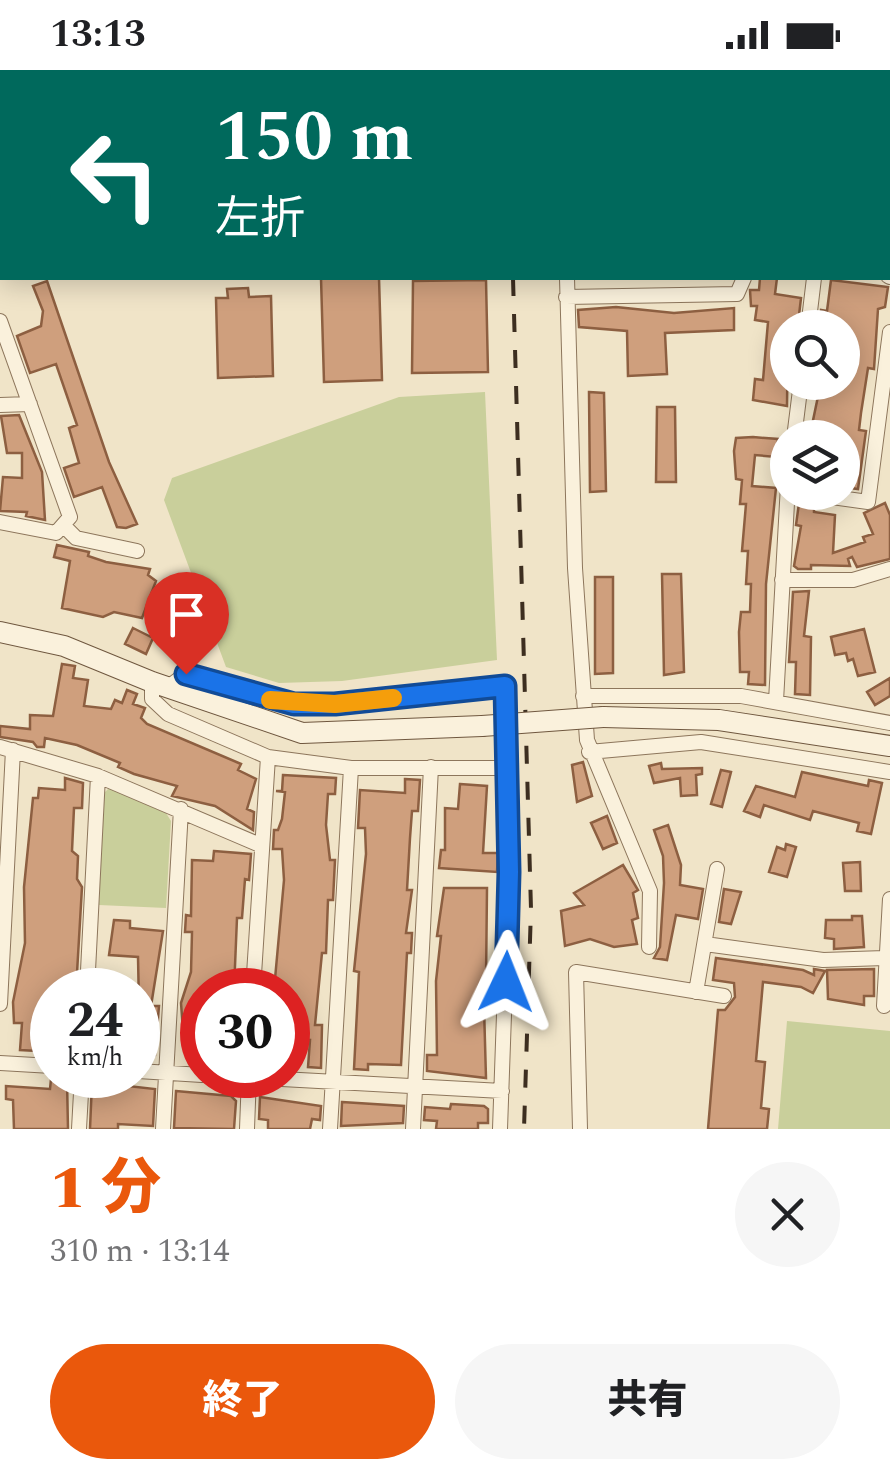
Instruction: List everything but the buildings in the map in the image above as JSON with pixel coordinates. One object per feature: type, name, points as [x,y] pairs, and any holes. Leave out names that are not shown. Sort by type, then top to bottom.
[{"type":"street","points":[[566,280],[583,696],[589,752],[650,890],[649,947]]},
{"type":"street","points":[[566,297],[737,294],[743,280]]},
{"type":"street","points":[[810,310],[814,280]]},
{"type":"street","points":[[0,321],[70,518],[56,533],[0,522]]},
{"type":"street","points":[[860,501],[868,502],[890,332]]},
{"type":"street","points":[[0,405],[30,404]]},
{"type":"street","points":[[776,701],[786,510]]},
{"type":"street","points":[[63,524],[76,538],[136,551]]},
{"type":"street","points":[[782,580],[853,580],[890,570]]},
{"type":"street","points":[[0,632],[64,646],[160,685],[302,732],[603,717],[719,720],[890,746]]},
{"type":"street","points":[[500,1129],[509,872],[505,686],[335,704],[260,698],[186,674],[160,685],[152,699],[168,714],[268,757],[351,768],[506,768]]},
{"type":"street","points":[[583,696],[741,696],[890,723]]},
{"type":"street","points":[[589,752],[701,742],[837,767],[890,772]]},
{"type":"street","points":[[0,1004],[6,749],[98,776],[260,845]]},
{"type":"street","points":[[255,968],[268,757]]},
{"type":"street","points":[[330,1129],[351,768]]},
{"type":"street","points":[[413,1129],[431,768]]},
{"type":"street","points":[[87,968],[98,776]]},
{"type":"street","points":[[163,1129],[181,809]]},
{"type":"street","points":[[696,992],[717,868]]},
{"type":"street","points":[[884,1006],[888,897]]},
{"type":"street","points":[[704,944],[823,960],[885,958]]},
{"type":"street","points":[[580,1129],[576,972],[724,996]]},
{"type":"street","points":[[0,1064],[30,1065]]},
{"type":"street","points":[[160,1072],[180,1073]]},
{"type":"street","points":[[310,1080],[502,1092]]},
{"type":"street","points":[[79,1129],[81,1098]]},
{"type":"street","points":[[247,1129],[248,1098]]},
{"type":"green space","points":[[485,392],[497,660],[342,681],[279,683],[226,667],[164,500],[172,478],[399,397]]},
{"type":"green space","points":[[109,788],[166,813],[171,821],[166,908],[99,905],[104,793]]},
{"type":"green space","points":[[787,1021],[890,1031],[890,1129],[778,1129]]},
{"type":"railway","points":[[513,280],[531,909],[524,1129]]},
{"type":"slow traffic","points":[[270,700],[335,704],[393,698]]},
{"type":"route","points":[[186,674],[260,698],[294,704],[335,704],[505,686],[509,872],[506,982]]}]
